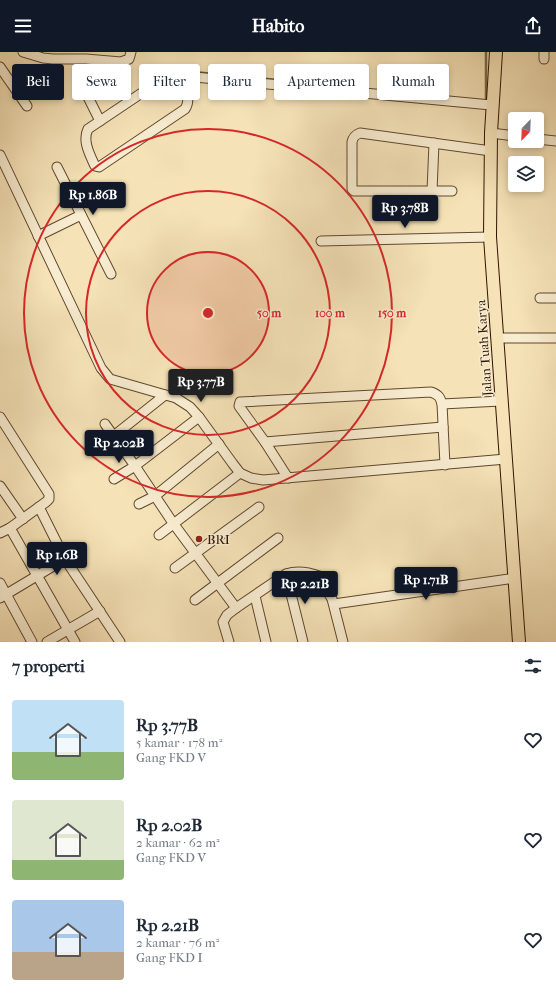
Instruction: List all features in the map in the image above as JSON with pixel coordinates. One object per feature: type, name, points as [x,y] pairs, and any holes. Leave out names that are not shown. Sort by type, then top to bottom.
[{"type":"main road","name":"Jalan Tuah Karya","points":[[496,52],[491,133],[490,237],[519,642]]},
{"type":"street","points":[[23,52],[44,55],[87,55],[121,62],[129,59],[131,52]]},
{"type":"street","points":[[0,67],[27,106]]},
{"type":"street","points":[[200,77],[492,105]]},
{"type":"street","points":[[139,95],[88,129],[86,134],[86,142],[95,166],[99,167],[185,109],[188,104],[188,100]]},
{"type":"street","points":[[90,100],[100,121]]},
{"type":"street","points":[[452,191],[354,191],[352,189],[352,142],[356,134],[360,133],[491,151]]},
{"type":"street","points":[[491,133],[508,135]]},
{"type":"street","points":[[544,140],[556,141]]},
{"type":"street","points":[[432,191],[434,143]]},
{"type":"street","points":[[0,155],[101,368],[110,379],[166,394],[185,404],[199,417],[240,473],[251,478],[264,480],[506,460]]},
{"type":"street","points":[[56,167],[111,274]]},
{"type":"street","points":[[38,236],[81,215]]},
{"type":"street","points":[[321,241],[490,237]]},
{"type":"street","points":[[540,298],[556,298]]},
{"type":"street","points":[[497,338],[556,338]]},
{"type":"street","points":[[288,478],[265,442],[239,406],[240,402],[431,392],[441,397],[445,465]]},
{"type":"street","points":[[96,450],[166,394]]},
{"type":"street","points":[[442,404],[501,401]]},
{"type":"street","points":[[0,417],[3,426],[49,494],[49,499],[39,508],[0,533]]},
{"type":"street","points":[[114,479],[135,466],[199,417]]},
{"type":"street","points":[[105,424],[156,496],[173,523],[236,608]]},
{"type":"street","points":[[265,442],[443,427]]},
{"type":"street","points":[[139,504],[156,496],[219,444]]},
{"type":"street","points":[[159,535],[240,473]]},
{"type":"street","points":[[0,486],[23,519]]},
{"type":"street","points":[[175,568],[259,507]]},
{"type":"street","points":[[39,508],[65,559],[120,642]]},
{"type":"street","points":[[10,528],[75,642]]},
{"type":"street","points":[[195,600],[278,538]]},
{"type":"street","points":[[3,596],[65,559]]},
{"type":"street","points":[[229,642],[223,622],[227,615],[286,574],[293,572],[305,572],[319,576],[334,604],[343,642]]},
{"type":"street","points":[[286,574],[303,642]]},
{"type":"street","points":[[334,604],[515,578]]},
{"type":"street","points":[[0,583],[3,596],[32,642]]},
{"type":"street","points":[[255,596],[266,642]]},
{"type":"street","points":[[47,642],[100,611]]},
{"type":"waterway","points":[[484,101],[486,101],[486,52]]},
{"type":"waterway","points":[[200,73],[274,80]]},
{"type":"place","name":"BRI","points":[[199,539]]}]
